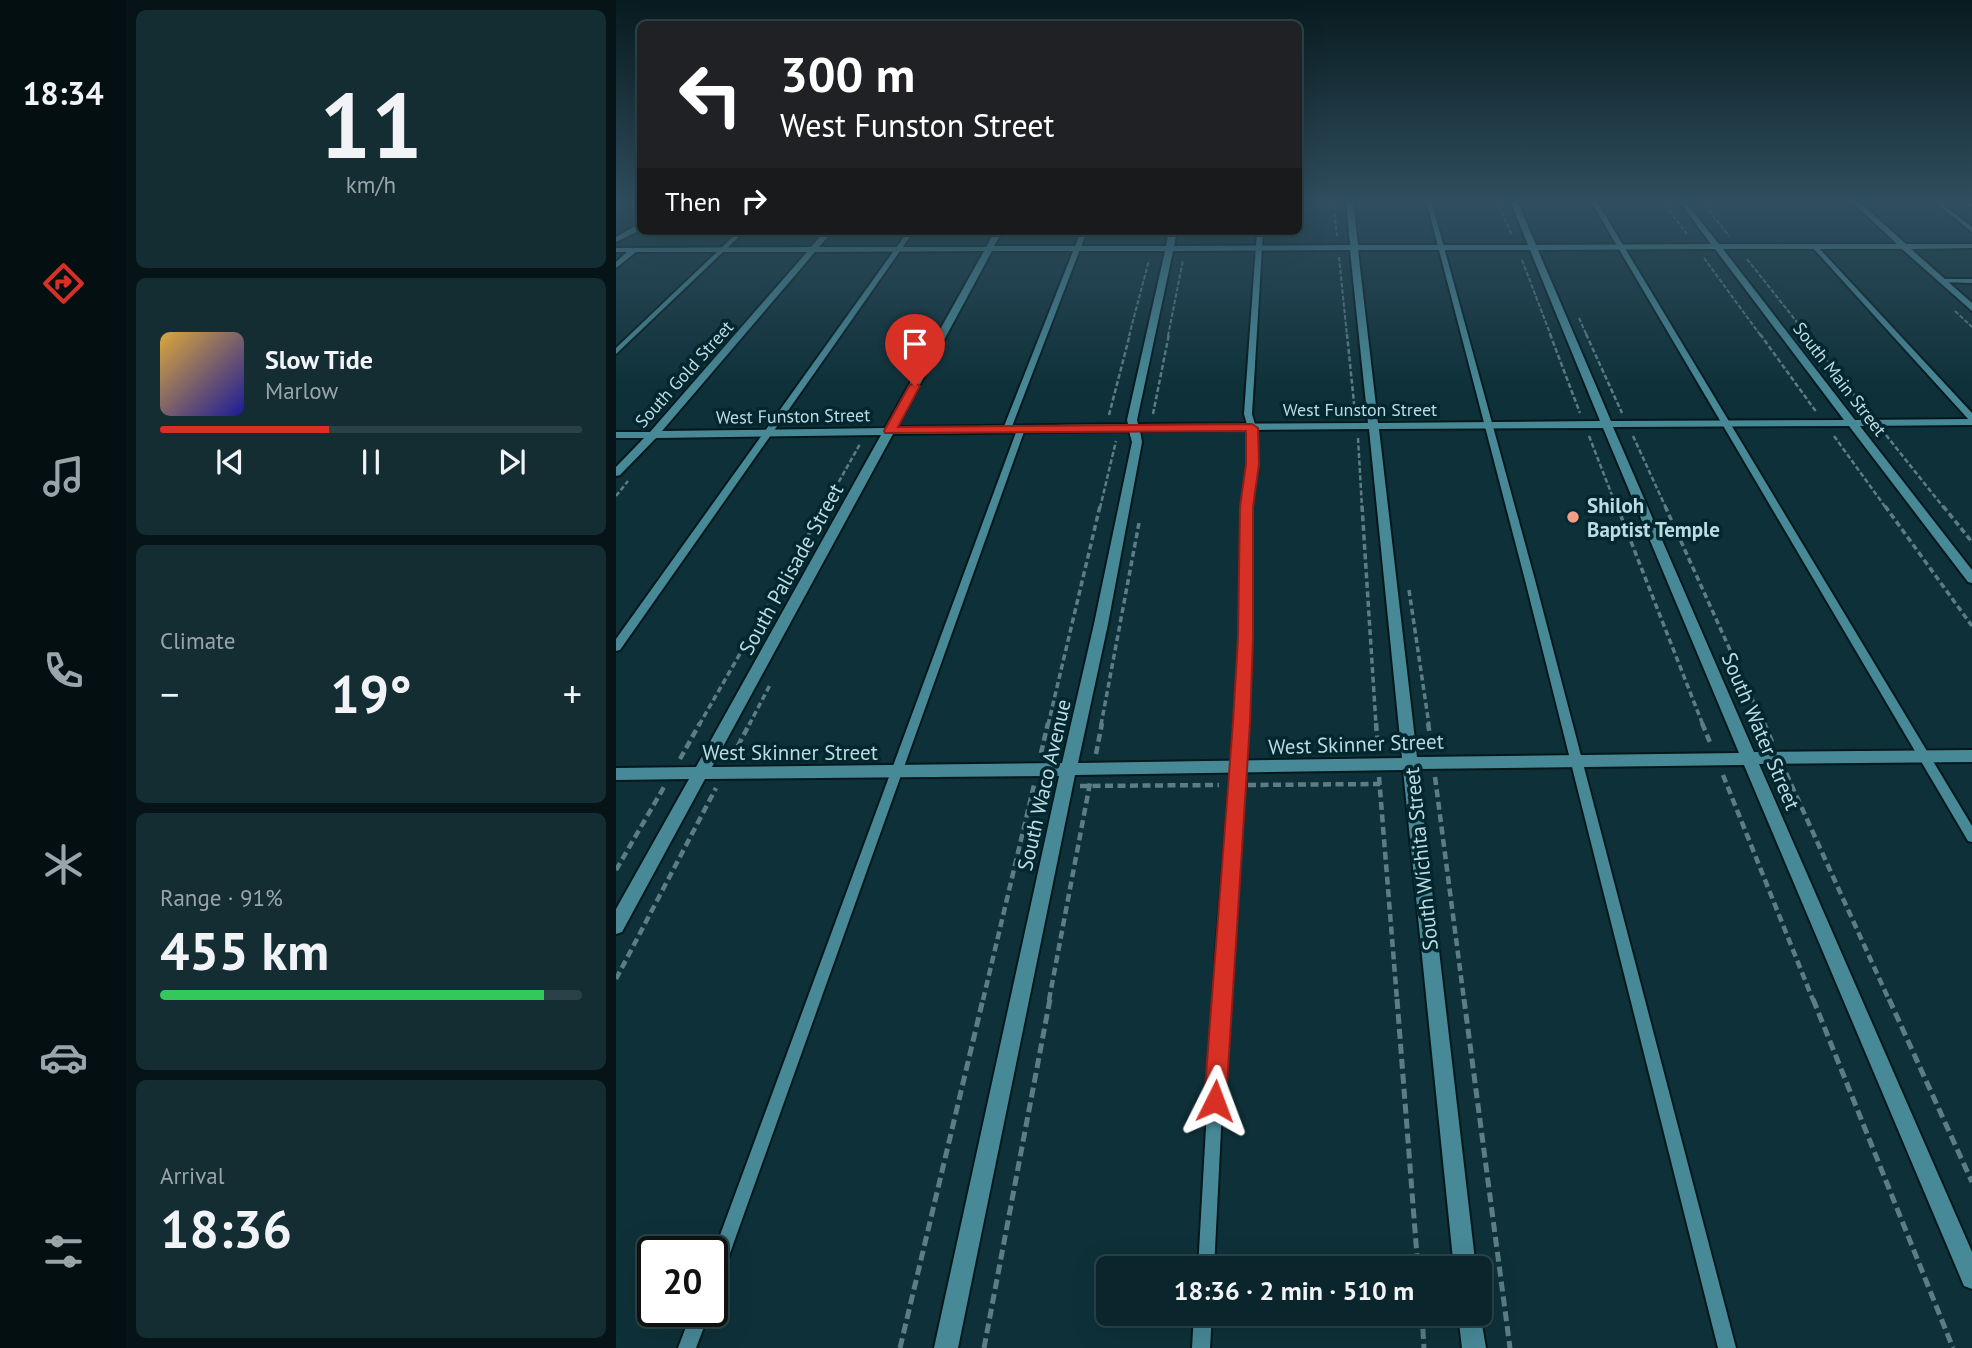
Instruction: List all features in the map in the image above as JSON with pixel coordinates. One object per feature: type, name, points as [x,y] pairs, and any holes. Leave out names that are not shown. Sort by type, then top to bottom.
[{"type":"street","name":"South Gold Street","points":[[616,473],[801,263]]},
{"type":"street","name":"South Palisade Street","points":[[616,926],[982,263]]},
{"type":"street","name":"South Waco Avenue","points":[[946,1348],[1101,624],[1137,442],[1132,420],[1174,263]]},
{"type":"street","name":"South Wichita Street","points":[[1348,263],[1373,427],[1464,1256]]},
{"type":"street","name":"South Water Street","points":[[1540,263],[1972,1278]]},
{"type":"street","name":"South Main Street","points":[[1729,263],[1972,579]]},
{"type":"street","points":[[1922,263],[1972,308]]},
{"type":"street","name":"West Funston Street","points":[[616,435],[1007,429],[1853,424],[1972,420]]},
{"type":"street","name":"West Skinner Street","points":[[616,774],[1037,771],[1576,760],[1972,756]]},
{"type":"street","points":[[1471,1326],[1474,1348]]},
{"type":"lane","points":[[616,352],[709,263]]},
{"type":"lane","points":[[616,647],[888,263]]},
{"type":"lane","points":[[1007,429],[1072,263]]},
{"type":"lane","points":[[1207,1256],[1246,638],[1246,507],[1253,464],[1252,428],[1248,414],[1256,263]]},
{"type":"lane","points":[[1445,263],[1727,1348]]},
{"type":"lane","points":[[1629,263],[1972,837]]},
{"type":"lane","points":[[1829,263],[1972,420]]},
{"type":"lane","points":[[1942,281],[1972,281]]},
{"type":"lane","points":[[728,1236],[1021,429]]},
{"type":"lane","points":[[1201,1348],[1202,1326]]},
{"type":"lane","points":[[688,1348],[695,1327]]},
{"type":"path","points":[[900,1348],[1117,438],[1108,422],[1149,263]]},
{"type":"path","points":[[1152,420],[1175,263]]},
{"type":"path","points":[[1347,263],[1379,766],[1417,1256]]},
{"type":"path","points":[[1750,263],[1972,542]]},
{"type":"path","points":[[1578,315],[1972,1182]]},
{"type":"path","points":[[616,870],[868,433]]},
{"type":"path","points":[[984,1348],[1139,523]]},
{"type":"path","points":[[616,979],[773,678]]},
{"type":"path","points":[[1423,1326],[1424,1348]]},
{"type":"place","name":"Shiloh Baptist Temple","points":[[1573,517]]},
{"type":"route","points":[[915,386],[890,431],[1252,428],[1253,464],[1246,507],[1246,638],[1223,950],[1215,1101]]}]
